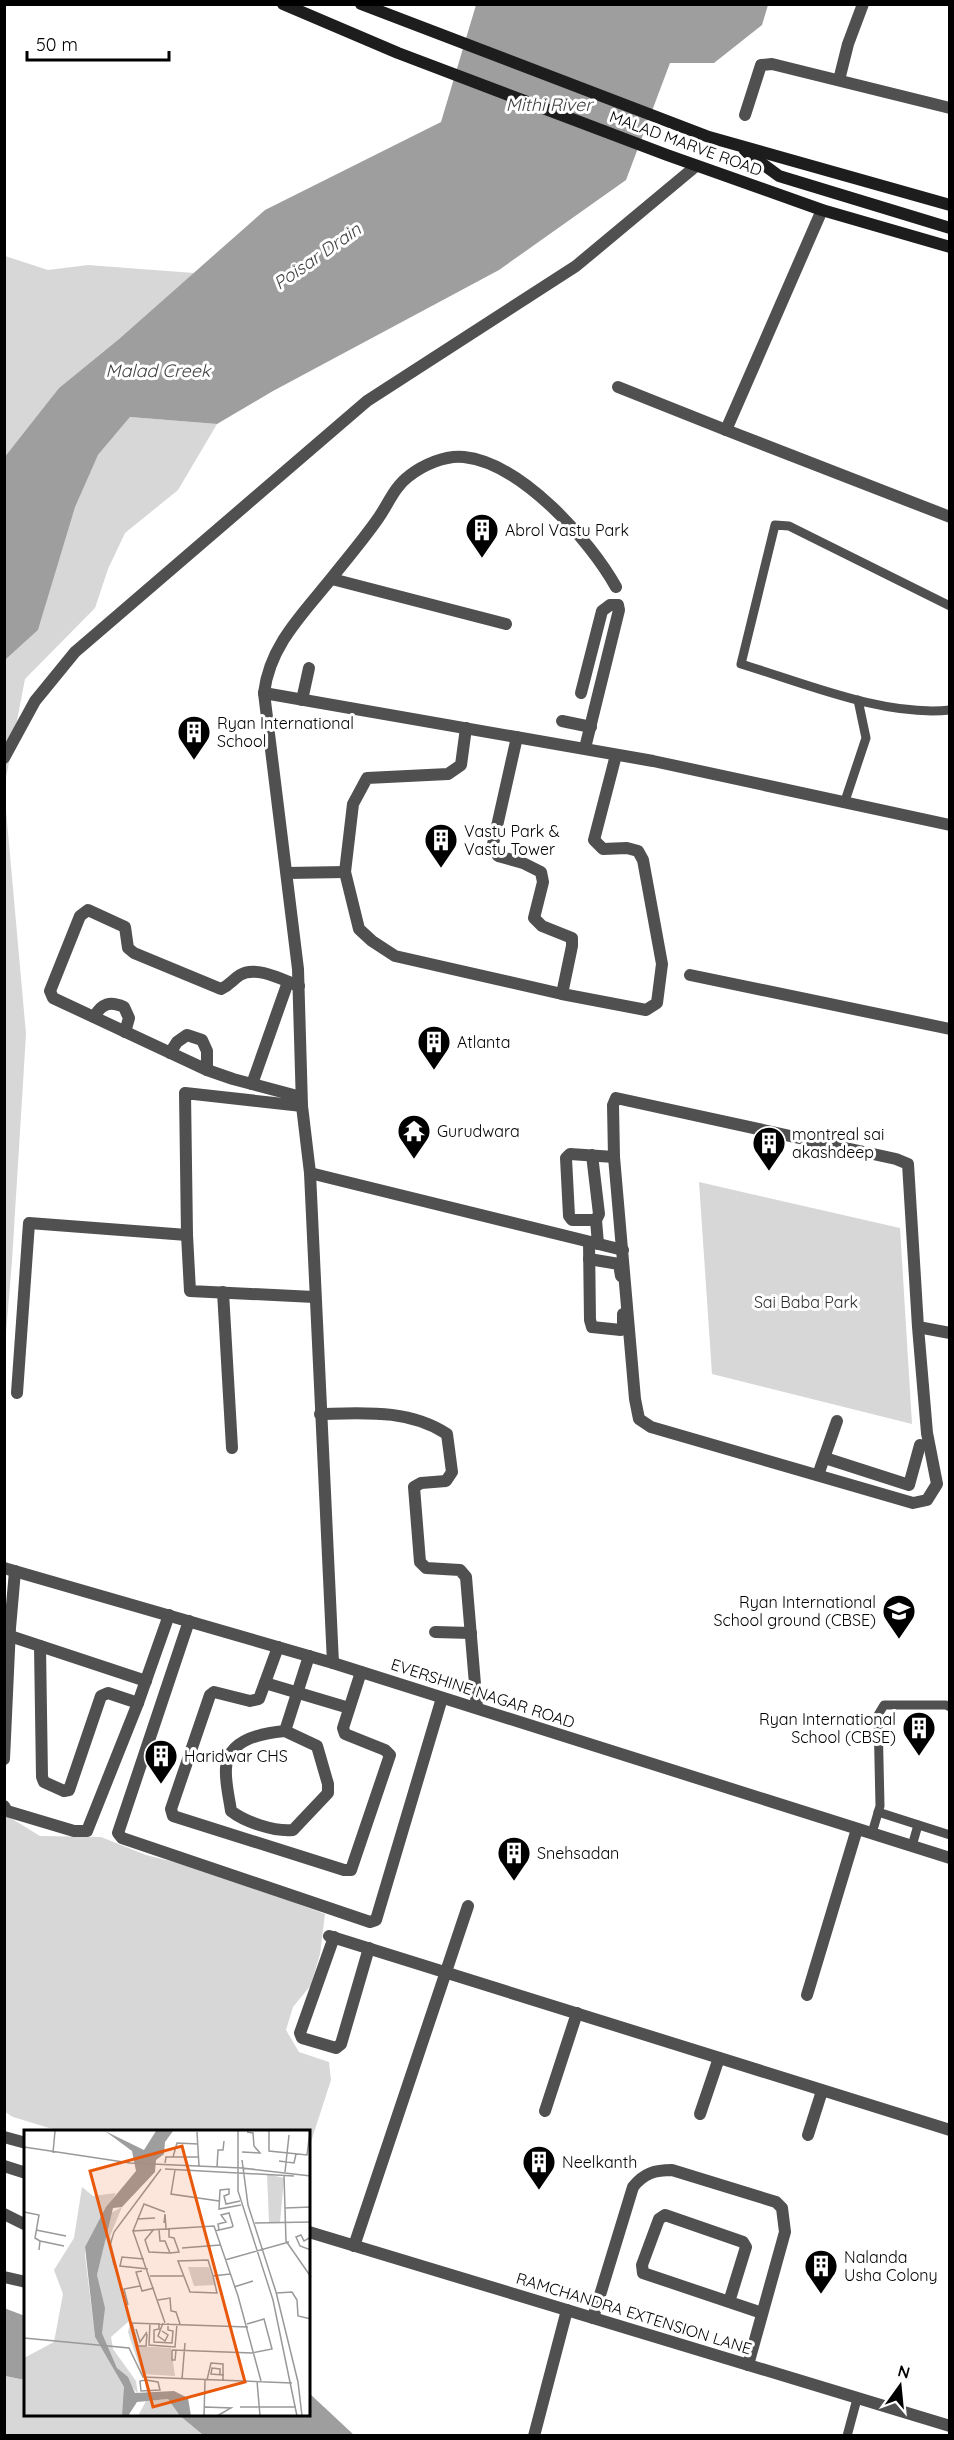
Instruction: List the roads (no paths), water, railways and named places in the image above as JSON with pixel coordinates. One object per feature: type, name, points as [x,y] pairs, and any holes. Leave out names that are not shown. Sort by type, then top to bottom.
[{"type":"main road","name":"MALAD MARVE ROAD","points":[[283,4],[398,53],[696,166],[822,210],[950,247]]},
{"type":"main road","name":"MALAD MARVE ROAD","points":[[361,4],[736,145],[950,205]]},
{"type":"main road","points":[[736,145],[779,176],[950,228]]},
{"type":"street","points":[[839,80],[848,44],[863,4]]},
{"type":"street","points":[[745,115],[761,65],[771,64],[950,108]]},
{"type":"street","points":[[4,758],[35,701],[75,652],[114,618],[368,401],[576,266],[696,166]]},
{"type":"street","points":[[726,430],[822,210]]},
{"type":"street","points":[[618,387],[950,517]]},
{"type":"street","points":[[333,1662],[314,1297],[310,1173],[293,984],[287,873],[264,693],[267,672],[286,634],[378,519],[399,484],[411,474],[440,460],[464,457],[495,467],[528,487],[564,517],[601,560],[616,587]]},
{"type":"street","points":[[332,579],[506,624]]},
{"type":"street","points":[[581,693],[602,611],[610,605],[618,605],[620,610],[585,748]]},
{"type":"street","points":[[302,700],[309,668]]},
{"type":"street","points":[[264,693],[653,760],[950,825]]},
{"type":"street","points":[[557,743],[563,720],[591,727]]},
{"type":"street","points":[[466,728],[461,765],[448,774],[367,778],[353,804],[345,872],[360,929],[372,941],[395,956],[562,994],[646,1010],[657,1003],[662,964],[643,860],[638,851],[627,848],[603,849],[594,840],[616,755]]},
{"type":"street","points":[[517,737],[493,844],[498,856],[523,863],[541,872],[543,882],[534,918],[542,926],[572,938],[562,994]]},
{"type":"street","points":[[287,873],[345,872]]},
{"type":"street","points":[[293,984],[258,972],[241,975],[231,985],[221,989],[135,953],[128,948],[125,927],[88,910],[80,916],[50,991],[53,998],[207,1070],[302,1101]]},
{"type":"street","points":[[690,975],[950,1029]]},
{"type":"street","points":[[252,1084],[293,984]]},
{"type":"street","points":[[94,1017],[98,1009],[107,1003],[124,1007],[129,1018],[125,1032]]},
{"type":"street","points":[[170,1053],[177,1042],[187,1035],[202,1040],[207,1051],[207,1070]]},
{"type":"street","points":[[302,1101],[185,1093],[190,1292],[314,1297]]},
{"type":"street","points":[[589,1259],[619,1264],[621,1268],[625,1296],[635,1399],[639,1419],[651,1427],[914,1503],[927,1500],[937,1484],[927,1432],[908,1164],[896,1159],[616,1098],[613,1105],[614,1157],[625,1296],[621,1330],[592,1327],[590,1320],[589,1259],[597,1213],[592,1155]]},
{"type":"street","points":[[614,1157],[570,1154],[566,1158],[569,1216],[572,1220],[619,1208]]},
{"type":"street","points":[[310,1173],[623,1250]]},
{"type":"street","points":[[17,1393],[29,1223],[187,1235]]},
{"type":"street","points":[[223,1292],[232,1448]]},
{"type":"street","points":[[918,1327],[950,1333]]},
{"type":"street","points":[[320,1414],[393,1413],[438,1428],[447,1434],[452,1472],[446,1481],[421,1483],[414,1487],[420,1562],[426,1568],[460,1570],[466,1577],[477,1708]]},
{"type":"street","points":[[818,1475],[837,1421]]},
{"type":"street","points":[[904,1500],[921,1445]]},
{"type":"street","points":[[825,1458],[909,1485]]},
{"type":"street","points":[[4,1759],[10,1636],[10,1570]]},
{"type":"street","name":"EVERSHINE NAGAR ROAD","points":[[10,1570],[333,1662],[950,1858]]},
{"type":"street","points":[[4,1806],[7,1811],[74,1831],[87,1831],[138,1703],[169,1615]]},
{"type":"street","points":[[189,1621],[118,1833],[122,1838],[370,1922],[376,1920],[442,1698]]},
{"type":"street","points":[[435,1632],[471,1633]]},
{"type":"street","points":[[10,1636],[146,1681]]},
{"type":"street","points":[[40,1646],[42,1777],[44,1782],[64,1791],[69,1790],[101,1696],[108,1693],[138,1703]]},
{"type":"street","points":[[278,1647],[259,1699],[250,1701],[214,1692],[210,1695],[171,1809],[173,1816],[344,1870],[351,1870],[390,1755],[385,1750],[345,1734],[343,1728],[361,1672]]},
{"type":"street","points":[[285,1731],[309,1656]]},
{"type":"street","points":[[265,1683],[349,1708]]},
{"type":"street","points":[[223,1832],[231,1811],[226,1768],[237,1746],[260,1734],[285,1731],[317,1746],[328,1784],[328,1793],[293,1830],[284,1832],[239,1817],[231,1811]]},
{"type":"street","points":[[271,1847],[277,1829]]},
{"type":"street","points":[[807,1995],[857,1829]]},
{"type":"street","points":[[354,2246],[468,1906]]},
{"type":"street","points":[[369,1948],[341,2043],[336,2048],[302,2038],[300,2033],[331,1936],[950,2130]]},
{"type":"street","points":[[545,2111],[578,2013]]},
{"type":"street","points":[[700,2114],[719,2058]]},
{"type":"street","points":[[808,2135],[822,2091]]},
{"type":"street","points":[[5,2138],[24,2143]]},
{"type":"street","points":[[4,2166],[24,2172]]},
{"type":"street","points":[[593,2318],[633,2187],[640,2178],[655,2170],[672,2170],[776,2202],[782,2208],[784,2232],[748,2365]]},
{"type":"street","points":[[4,2214],[24,2224]]},
{"type":"street","points":[[729,2302],[746,2247],[743,2242],[665,2215],[659,2219],[642,2265],[643,2273],[729,2302],[762,2313]]},
{"type":"street","name":"RAMCHANDRA EXTENSION LANE","points":[[310,2232],[950,2426]]},
{"type":"street","points":[[4,2277],[24,2282]]},
{"type":"street","points":[[534,2436],[567,2310]]},
{"type":"lane","points":[[950,606],[789,526],[775,525],[741,664],[858,700],[914,712],[950,710]]},
{"type":"lane","points":[[844,801],[866,738],[858,700]]},
{"type":"lane","points":[[872,1833],[878,1812],[878,1715],[884,1705],[946,1704],[950,1707]]},
{"type":"lane","points":[[878,1812],[950,1835]]},
{"type":"lane","points":[[912,1846],[918,1825]]},
{"type":"lane","points":[[847,2436],[857,2399]]},
{"type":"water","name":"Mithi River","points":[[476,5],[768,5],[762,25],[714,63],[670,63],[626,180],[499,270],[273,391],[217,424],[130,417],[98,455],[75,507],[38,630],[5,660],[4,458],[59,388],[119,339],[265,210],[441,122]]},
{"type":"water","points":[[4,2308],[24,2316],[24,2380],[5,2376]]},
{"type":"water","points":[[310,2394],[354,2435],[203,2435],[180,2416],[310,2416]]},
{"type":"place","name":"Abrol Vastu Park","points":[[482,559]]},
{"type":"place","name":"Ryan International School","points":[[194,761]]},
{"type":"place","name":"Vastu Park & Vastu Tower","points":[[441,869]]},
{"type":"place","name":"Atlanta","points":[[434,1071]]},
{"type":"place","name":"Gurudwara","points":[[414,1160]]},
{"type":"place","name":"montreal sai akashdeep","points":[[769,1172]]},
{"type":"place","name":"Ryan International School ground (CBSE)","points":[[899,1640]]},
{"type":"place","name":"Ryan International School (CBSE)","points":[[919,1757]]},
{"type":"place","name":"Haridwar CHS","points":[[161,1785]]},
{"type":"place","name":"Snehsadan","points":[[514,1882]]},
{"type":"place","name":"Neelkanth","points":[[539,2191]]},
{"type":"place","name":"Nalanda Usha Colony","points":[[821,2295]]},
{"type":"water label","name":"Poisar Drain","points":[[317,256]]},
{"type":"water label","name":"Malad Creek","points":[[158,370]]},
{"type":"park label","name":"Sai Baba Park","points":[[806,1302]]}]
